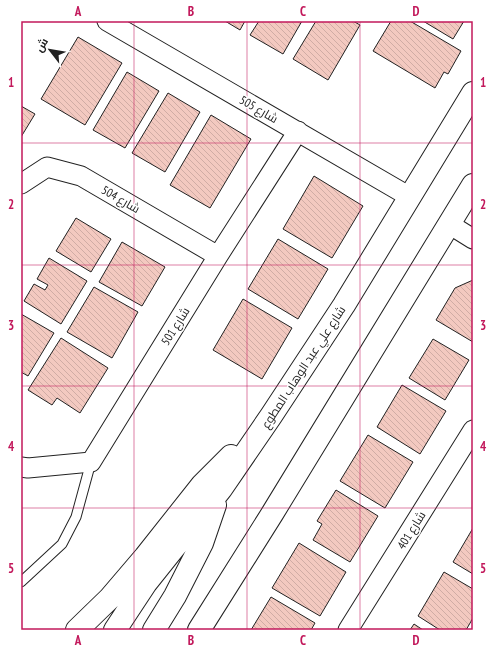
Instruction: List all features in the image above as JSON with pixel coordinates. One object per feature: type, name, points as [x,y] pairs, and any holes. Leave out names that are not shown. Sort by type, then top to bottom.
[{"type":"street","name":"شارع 505","points":[[107,21],[410,197]]},
{"type":"street","name":"شارع علي عبد الوهاب المطوع","points":[[115,630],[146,583],[221,489],[272,416],[344,305],[473,92]]},
{"type":"street","name":"شارع 501","points":[[90,462],[218,256],[298,131]]},
{"type":"street","name":"شارع 504","points":[[21,184],[47,167],[81,176],[218,256]]},
{"type":"street","points":[[199,630],[272,514],[473,185]]},
{"type":"street","points":[[449,224],[473,239]]},
{"type":"street","points":[[77,630],[110,598],[145,557],[202,485],[272,416]]},
{"type":"street","name":"شارع 401","points":[[348,630],[473,430]]},
{"type":"street","points":[[21,467],[28,468],[90,462]]},
{"type":"street","points":[[154,630],[176,596],[202,543],[221,489]]},
{"type":"street","points":[[213,630],[272,514]]},
{"type":"lane","points":[[21,582],[62,544],[76,517],[90,462]]},
{"type":"building","points":[[225,21],[245,21],[240,30]]},
{"type":"building","points":[[259,21],[302,21],[283,54],[250,35]]},
{"type":"building","points":[[316,21],[353,21],[360,25],[328,80],[293,59]]},
{"type":"building","points":[[391,21],[410,21],[461,51],[448,74],[444,72],[435,88],[373,51]]},
{"type":"building","points":[[423,21],[464,21],[453,39]]},
{"type":"building","points":[[78,37],[122,63],[85,125],[41,99]]},
{"type":"building","points":[[127,72],[159,91],[125,148],[93,130]]},
{"type":"building","points":[[168,93],[200,112],[165,172],[132,153]]},
{"type":"building","points":[[21,106],[35,114],[21,137]]},
{"type":"building","points":[[211,115],[251,139],[210,208],[170,185]]},
{"type":"building","points":[[314,176],[363,206],[332,258],[283,229]]},
{"type":"building","points":[[76,218],[111,239],[91,272],[56,251]]},
{"type":"building","points":[[278,239],[328,269],[298,319],[248,289]]},
{"type":"building","points":[[122,242],[165,267],[142,306],[99,282]]},
{"type":"building","points":[[49,258],[87,281],[61,324],[24,301],[34,284],[45,290],[48,285],[37,279]]},
{"type":"building","points":[[473,280],[473,342],[436,320],[455,288]]},
{"type":"building","points":[[94,287],[138,312],[112,358],[67,332]]},
{"type":"building","points":[[243,299],[292,328],[262,379],[213,350]]},
{"type":"building","points":[[21,314],[54,333],[28,376],[21,372]]},
{"type":"building","points":[[61,338],[108,368],[80,413],[57,398],[52,405],[28,390]]},
{"type":"building","points":[[433,339],[469,360],[445,400],[409,378]]},
{"type":"building","points":[[402,385],[446,411],[420,454],[377,427]]},
{"type":"building","points":[[368,435],[413,462],[385,508],[340,481]]},
{"type":"building","points":[[336,490],[378,516],[350,562],[313,540],[322,524],[317,521]]},
{"type":"building","points":[[473,528],[473,574],[453,562]]},
{"type":"building","points":[[299,543],[346,572],[320,616],[272,588]]},
{"type":"building","points":[[444,572],[473,589],[473,618],[466,630],[440,630],[418,616]]},
{"type":"building","points":[[271,597],[315,623],[311,630],[251,630]]},
{"type":"building","points":[[414,624],[423,630],[410,630]]}]
